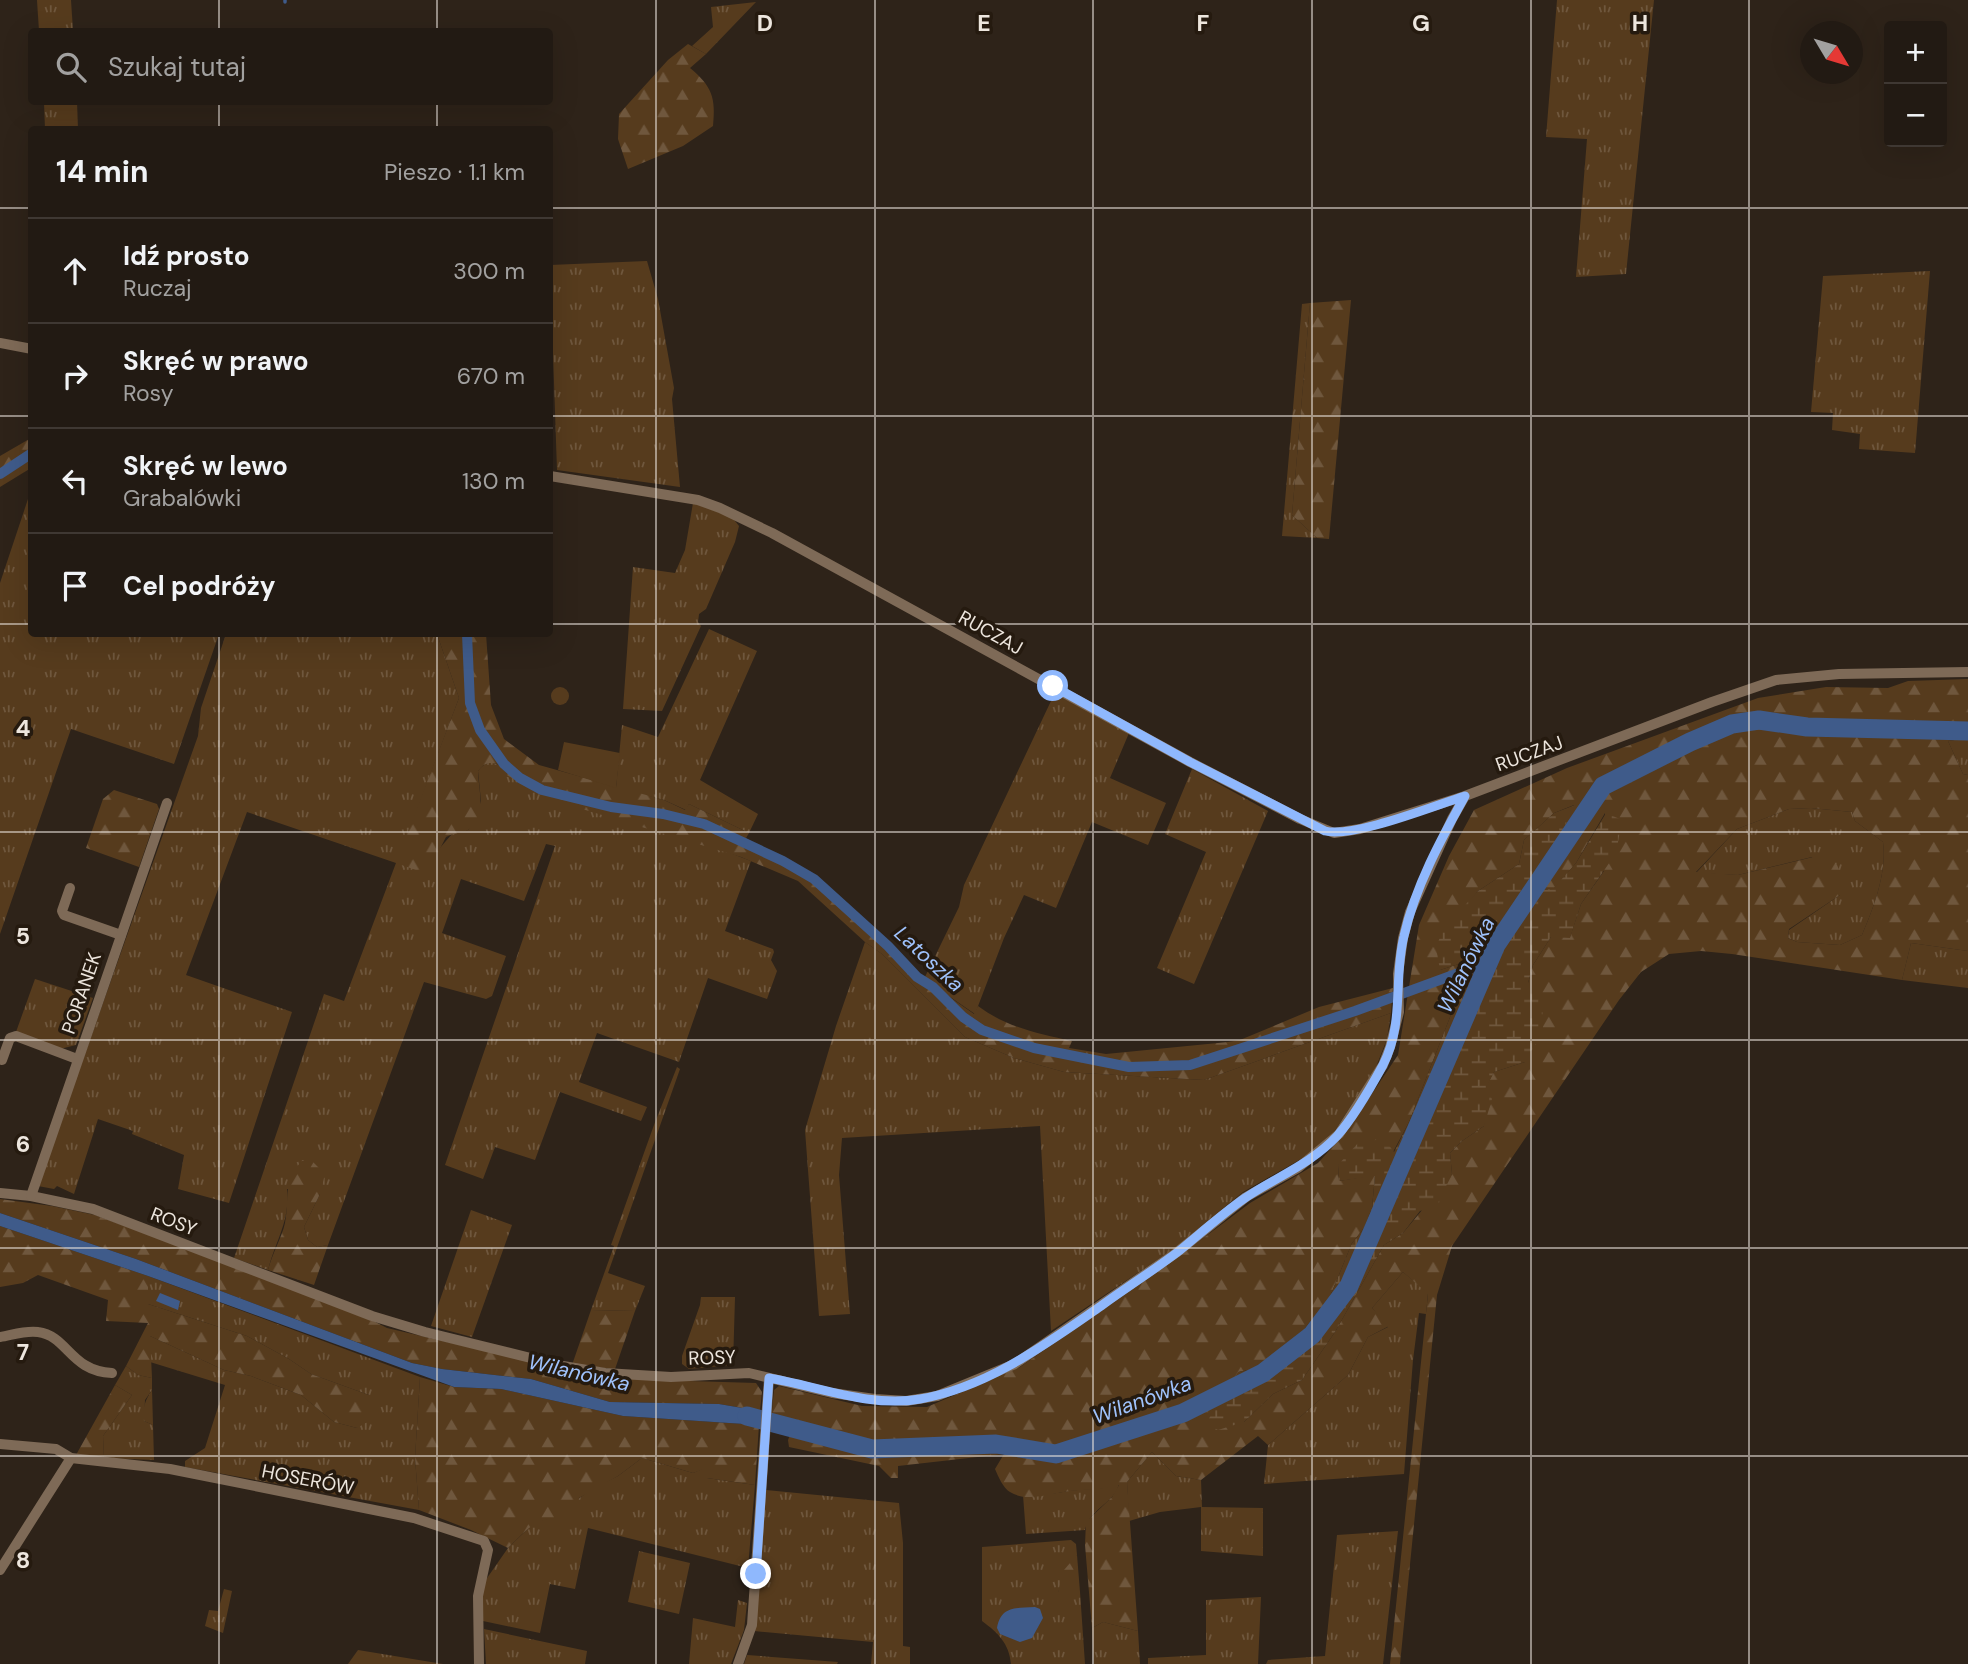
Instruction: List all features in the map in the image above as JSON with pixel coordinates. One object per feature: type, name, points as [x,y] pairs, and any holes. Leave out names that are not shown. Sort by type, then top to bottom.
[{"type":"street","points":[[0,343],[28,348]]},
{"type":"street","name":"RUCZAJ","points":[[553,476],[675,495],[720,508],[796,546],[1190,762],[1325,831],[1334,833],[1360,829],[1465,796],[1776,680],[1839,674],[1968,672]]},
{"type":"street","name":"ROSY","points":[[0,1193],[72,1203],[372,1316],[563,1366],[605,1373],[671,1377],[749,1373],[832,1393],[906,1401],[937,1396],[1015,1364],[1176,1254],[1246,1197],[1298,1168],[1339,1134],[1383,1065],[1390,1047],[1399,1012],[1398,974],[1410,912],[1465,796]]},
{"type":"street","name":"PORANEK","points":[[31,1196],[167,803]]},
{"type":"street","points":[[70,888],[62,911],[64,915],[121,935]]},
{"type":"street","points":[[2,1060],[10,1038],[16,1036],[77,1059]]},
{"type":"street","points":[[0,1337],[42,1333],[55,1339],[83,1366],[112,1373]]},
{"type":"street","points":[[738,1664],[752,1625],[769,1378]]},
{"type":"street","name":"HOSERÓW","points":[[0,1444],[56,1449],[71,1458],[170,1469],[414,1518],[484,1541],[488,1550],[478,1597],[479,1664]]},
{"type":"street","points":[[0,1570],[71,1458]]},
{"type":"green space","points":[[37,0],[71,0],[73,28],[39,28]]},
{"type":"green space","points":[[1557,0],[1654,0],[1626,274],[1576,277],[1587,139],[1546,137]]},
{"type":"green space","points":[[756,2],[706,54],[692,46],[713,27],[711,7]]},
{"type":"green space","points":[[688,44],[706,54],[690,68],[711,93],[713,126],[683,146],[628,169],[618,139],[619,114],[668,60]]},
{"type":"green space","points":[[44,105],[77,105],[78,126],[45,126]]},
{"type":"green space","points":[[647,261],[658,299],[674,388],[672,399],[680,487],[557,470],[553,265]]},
{"type":"green space","points":[[1930,271],[1915,453],[1859,449],[1860,434],[1832,430],[1833,413],[1811,412],[1823,276]]},
{"type":"green space","points":[[1351,300],[1329,539],[1317,538],[1292,515],[1310,303]]},
{"type":"green space","points":[[1310,303],[1292,515],[1317,538],[1282,536],[1302,304]]},
{"type":"green space","points":[[28,440],[28,470],[0,487],[0,456]]},
{"type":"green space","points":[[28,499],[28,637],[218,637],[174,764],[71,729],[0,934],[0,583]]},
{"type":"green space","points":[[693,503],[731,516],[739,526],[735,542],[706,609],[699,614],[698,622],[701,626],[662,711],[623,709],[633,567],[675,573],[685,550]]},
{"type":"green space","points":[[709,629],[757,651],[700,780],[758,814],[749,833],[689,804],[686,810],[664,800],[616,788],[622,725],[658,737]]},
{"type":"green space","points":[[225,637],[438,637],[459,698],[397,863],[439,849],[452,834],[468,830],[474,824],[481,801],[478,771],[489,763],[503,766],[751,861],[725,931],[773,949],[771,960],[777,971],[767,999],[708,978],[679,1062],[597,1033],[579,1082],[647,1107],[641,1121],[560,1092],[535,1160],[495,1147],[483,1179],[445,1165],[555,846],[546,844],[524,901],[461,879],[442,933],[506,956],[492,996],[486,999],[424,982],[328,1245],[317,1247],[308,1240],[304,1227],[320,1194],[287,1189],[284,1221],[268,1270],[234,1258],[324,994],[344,1001],[396,863],[247,812],[186,975],[292,1012],[229,1203],[178,1189],[184,1155],[132,1134],[133,1131],[98,1119],[74,1194],[57,1186],[54,1189],[38,1186],[198,736],[201,708]]},
{"type":"green space","points":[[438,637],[486,637],[491,705],[504,739],[539,765],[664,800],[685,810],[689,804],[749,833],[746,838],[775,856],[810,872],[924,979],[974,1014],[978,1006],[1011,1024],[1072,1041],[1069,1048],[1106,1054],[1240,1040],[1319,1007],[1393,988],[1391,1013],[1204,1080],[1064,1072],[1014,1058],[965,1037],[882,954],[798,881],[741,857],[569,805],[501,772],[502,765],[494,763],[483,765],[478,771],[480,811],[474,825],[468,830],[446,837],[427,874],[396,863],[459,698]]},
{"type":"green space","points":[[1968,679],[1968,738],[1948,741],[1963,774],[1968,775],[1968,951],[1911,943],[1902,980],[1701,951],[1669,954],[1641,972],[1619,1000],[1452,1246],[1437,1295],[1400,1664],[1390,1664],[1428,1294],[1403,1272],[1372,1308],[1389,1326],[1368,1337],[1348,1375],[1268,1445],[1258,1436],[1201,1480],[1176,1476],[1152,1452],[1127,1482],[1138,1631],[1103,1622],[1092,1628],[1085,1545],[1086,1522],[1112,1497],[1119,1485],[1024,1497],[1010,1492],[1001,1482],[995,1469],[1004,1454],[898,1466],[898,1478],[891,1478],[879,1466],[789,1447],[790,1435],[770,1431],[774,1390],[779,1386],[862,1406],[927,1407],[1020,1367],[1178,1257],[1250,1203],[1318,1163],[1347,1131],[1398,1055],[1419,925],[1449,856],[1474,810],[1567,768],[1758,698],[1826,687],[1888,688],[1908,681]],"holes":[[[1574,805],[1551,855],[1543,890],[1553,890],[1576,863],[1605,813],[1604,871],[1581,904],[1570,937],[1551,937],[1533,965],[1528,983],[1525,1062],[1494,1072],[1485,1088],[1484,1126],[1450,1153],[1452,1174],[1403,1233],[1384,1245],[1335,1332],[1302,1380],[1273,1394],[1244,1422],[1238,1372],[1254,1369],[1300,1334],[1329,1299],[1352,1243],[1364,1228],[1372,1208],[1375,1175],[1339,1181],[1338,1165],[1393,1152],[1409,1122],[1470,966],[1465,962],[1440,970],[1466,906],[1478,891],[1519,864],[1524,840],[1554,813]],[[1789,809],[1852,812],[1855,821],[1883,842],[1881,878],[1867,924],[1862,935],[1840,945],[1797,942],[1788,938],[1789,929],[1840,895],[1842,877],[1837,865],[1813,857],[1738,875],[1696,872],[1737,829]]]},
{"type":"green space","points":[[560,687],[566,690],[569,696],[566,702],[560,705],[554,702],[551,696],[554,690]]},
{"type":"green space","points":[[1059,696],[1129,733],[1110,778],[1166,803],[1148,845],[1092,822],[1056,908],[1024,895],[1004,938],[975,1014],[924,979],[959,907],[964,885],[1051,701]]},
{"type":"green space","points":[[1968,738],[1968,775],[1963,774],[1948,741]]},
{"type":"green space","points":[[564,742],[620,753],[616,788],[558,770]]},
{"type":"green space","points":[[1192,769],[1268,811],[1194,984],[1157,968],[1206,852],[1165,834]]},
{"type":"green space","points":[[114,790],[157,804],[159,809],[139,867],[86,848],[103,799]]},
{"type":"green space","points":[[1575,805],[1551,855],[1543,890],[1553,889],[1576,863],[1606,813],[1622,820],[1616,853],[1581,904],[1570,938],[1551,937],[1533,965],[1528,983],[1542,993],[1543,1031],[1525,1062],[1494,1072],[1486,1088],[1492,1099],[1484,1126],[1450,1153],[1452,1174],[1436,1207],[1420,1211],[1403,1233],[1384,1245],[1335,1332],[1302,1380],[1273,1394],[1244,1422],[1218,1430],[1206,1423],[1238,1372],[1255,1369],[1300,1334],[1329,1299],[1352,1243],[1364,1228],[1372,1208],[1375,1176],[1339,1181],[1338,1165],[1359,1142],[1384,1139],[1394,1152],[1409,1122],[1470,966],[1465,962],[1440,970],[1436,947],[1444,928],[1478,891],[1519,864],[1524,840],[1554,813]]},
{"type":"green space","points":[[1789,809],[1852,812],[1855,821],[1883,842],[1881,878],[1867,924],[1862,935],[1840,945],[1797,942],[1788,938],[1789,930],[1840,895],[1812,857],[1738,875],[1696,873],[1737,829]]},
{"type":"green space","points":[[865,942],[882,954],[965,1037],[1014,1058],[1064,1072],[1204,1080],[1391,1013],[1387,1039],[1376,1067],[1334,1132],[1303,1158],[1243,1192],[1175,1248],[1051,1331],[1040,1126],[842,1138],[839,1175],[850,1314],[819,1316],[805,1130]]},
{"type":"green space","points":[[1911,943],[1968,951],[1968,988],[1902,980]]},
{"type":"green space","points":[[35,979],[93,998],[76,1045],[60,1049],[16,1032]]},
{"type":"green space","points":[[677,1067],[680,1069],[608,1273],[645,1286],[635,1311],[591,1310],[614,1246],[611,1245]]},
{"type":"green space","points":[[302,1161],[312,1161],[325,1174],[320,1194],[304,1227],[308,1240],[317,1247],[328,1245],[314,1285],[268,1270],[285,1223],[289,1183]]},
{"type":"green space","points":[[0,1199],[95,1215],[352,1310],[387,1328],[566,1370],[656,1380],[756,1383],[762,1392],[760,1411],[719,1404],[610,1402],[531,1379],[412,1363],[136,1259],[0,1213]]},
{"type":"green space","points":[[471,1210],[512,1225],[472,1337],[431,1326]]},
{"type":"green space","points":[[0,1226],[148,1276],[148,1304],[247,1336],[311,1374],[369,1395],[376,1405],[369,1421],[357,1428],[334,1422],[301,1395],[251,1376],[224,1370],[150,1336],[152,1378],[138,1375],[126,1366],[148,1323],[106,1321],[108,1300],[38,1275],[23,1283],[0,1287]]},
{"type":"green space","points":[[1403,1272],[1428,1293],[1426,1314],[1419,1313],[1404,1474],[1264,1484],[1268,1445],[1348,1375],[1368,1337],[1388,1327],[1372,1308]]},
{"type":"green space","points":[[148,1276],[420,1377],[415,1458],[419,1510],[185,1467],[185,1461],[205,1448],[225,1385],[150,1362],[150,1336],[224,1370],[251,1376],[301,1395],[334,1422],[357,1428],[369,1395],[311,1374],[247,1336],[148,1304]]},
{"type":"green space","points":[[701,1297],[735,1297],[733,1365],[689,1369],[682,1364],[682,1356]]},
{"type":"green space","points":[[591,1310],[635,1311],[615,1369],[572,1365]]},
{"type":"green space","points":[[126,1366],[138,1375],[152,1378],[152,1390],[145,1400],[144,1421],[153,1425],[154,1460],[104,1458],[103,1436],[132,1395],[115,1385]]},
{"type":"green space","points":[[420,1377],[454,1387],[501,1389],[623,1416],[759,1425],[755,1485],[707,1478],[707,1468],[693,1473],[642,1458],[618,1476],[579,1498],[574,1520],[551,1519],[537,1523],[508,1548],[419,1510],[415,1458]]},
{"type":"green space","points":[[115,1385],[132,1395],[103,1436],[104,1458],[76,1455]]},
{"type":"green space","points":[[152,1390],[153,1425],[144,1421],[143,1417]]},
{"type":"green space","points":[[1152,1452],[1176,1476],[1201,1480],[1202,1507],[1263,1508],[1263,1556],[1201,1551],[1201,1507],[1160,1512],[1129,1521],[1127,1482]]},
{"type":"green space","points":[[642,1458],[693,1473],[707,1467],[707,1478],[755,1485],[748,1568],[588,1528],[575,1589],[550,1584],[540,1633],[483,1621],[481,1595],[485,1581],[508,1548],[535,1522],[552,1518]]},
{"type":"green space","points":[[1119,1484],[1112,1497],[1091,1517],[1085,1530],[1026,1534],[1023,1495]]},
{"type":"green space","points":[[766,1490],[899,1503],[903,1543],[903,1646],[910,1647],[910,1664],[871,1664],[873,1642],[754,1631]]},
{"type":"green space","points":[[1398,1531],[1383,1664],[1266,1664],[1268,1660],[1325,1656],[1337,1535]]},
{"type":"green space","points":[[1071,1540],[1076,1544],[1077,1555],[1058,1592],[1080,1592],[1085,1664],[1011,1664],[1002,1639],[982,1621],[982,1547]]},
{"type":"green space","points":[[639,1551],[690,1563],[679,1614],[628,1602]]},
{"type":"green space","points":[[1077,1555],[1080,1592],[1058,1592],[1064,1570]]},
{"type":"green space","points":[[224,1589],[232,1591],[223,1633],[205,1626],[209,1610],[218,1611]]},
{"type":"green space","points":[[1261,1597],[1258,1664],[1148,1664],[1148,1658],[1206,1655],[1206,1600]]},
{"type":"green space","points":[[738,1600],[747,1603],[744,1630],[731,1664],[689,1664],[693,1618],[735,1627]]},
{"type":"green space","points":[[1103,1622],[1138,1631],[1140,1664],[1094,1664],[1092,1628]]},
{"type":"green space","points":[[484,1629],[587,1651],[585,1664],[486,1664]]},
{"type":"green space","points":[[358,1650],[443,1664],[348,1664]]},
{"type":"green space","points":[[747,1655],[838,1662],[744,1664]]},
{"type":"water","points":[[0,1213],[136,1259],[412,1363],[531,1379],[610,1402],[719,1404],[760,1411],[759,1425],[623,1416],[501,1389],[454,1387],[148,1276],[0,1226]]},
{"type":"water","points":[[160,1293],[180,1301],[178,1310],[156,1301]]},
{"type":"water","points":[[1015,1608],[1040,1609],[1043,1618],[1032,1638],[1020,1642],[1000,1634],[997,1628],[1006,1612]]},
{"type":"waterway","name":"Latoszka","points":[[0,474],[28,456]]},
{"type":"waterway","name":"Latoszka","points":[[467,637],[470,703],[480,730],[504,764],[520,778],[542,790],[611,807],[663,814],[704,824],[783,861],[814,879],[963,1017],[982,1030],[1034,1048],[1129,1067],[1190,1065],[1355,1011],[1486,963]]},
{"type":"waterway","name":"Wilanówka","points":[[747,1416],[872,1449],[996,1444],[1056,1454],[1183,1413],[1263,1373],[1312,1335],[1349,1286],[1496,945],[1603,786],[1732,724],[1759,720],[1807,727],[1968,731]]},
{"type":"route","points":[[756,1574],[769,1378],[816,1387],[832,1393],[906,1401],[937,1396],[1015,1364],[1176,1254],[1246,1197],[1298,1168],[1323,1149],[1339,1134],[1355,1110],[1383,1065],[1390,1047],[1399,1012],[1398,974],[1410,912],[1465,796],[1360,829],[1334,833],[1325,831],[1190,762],[1053,686]]}]
